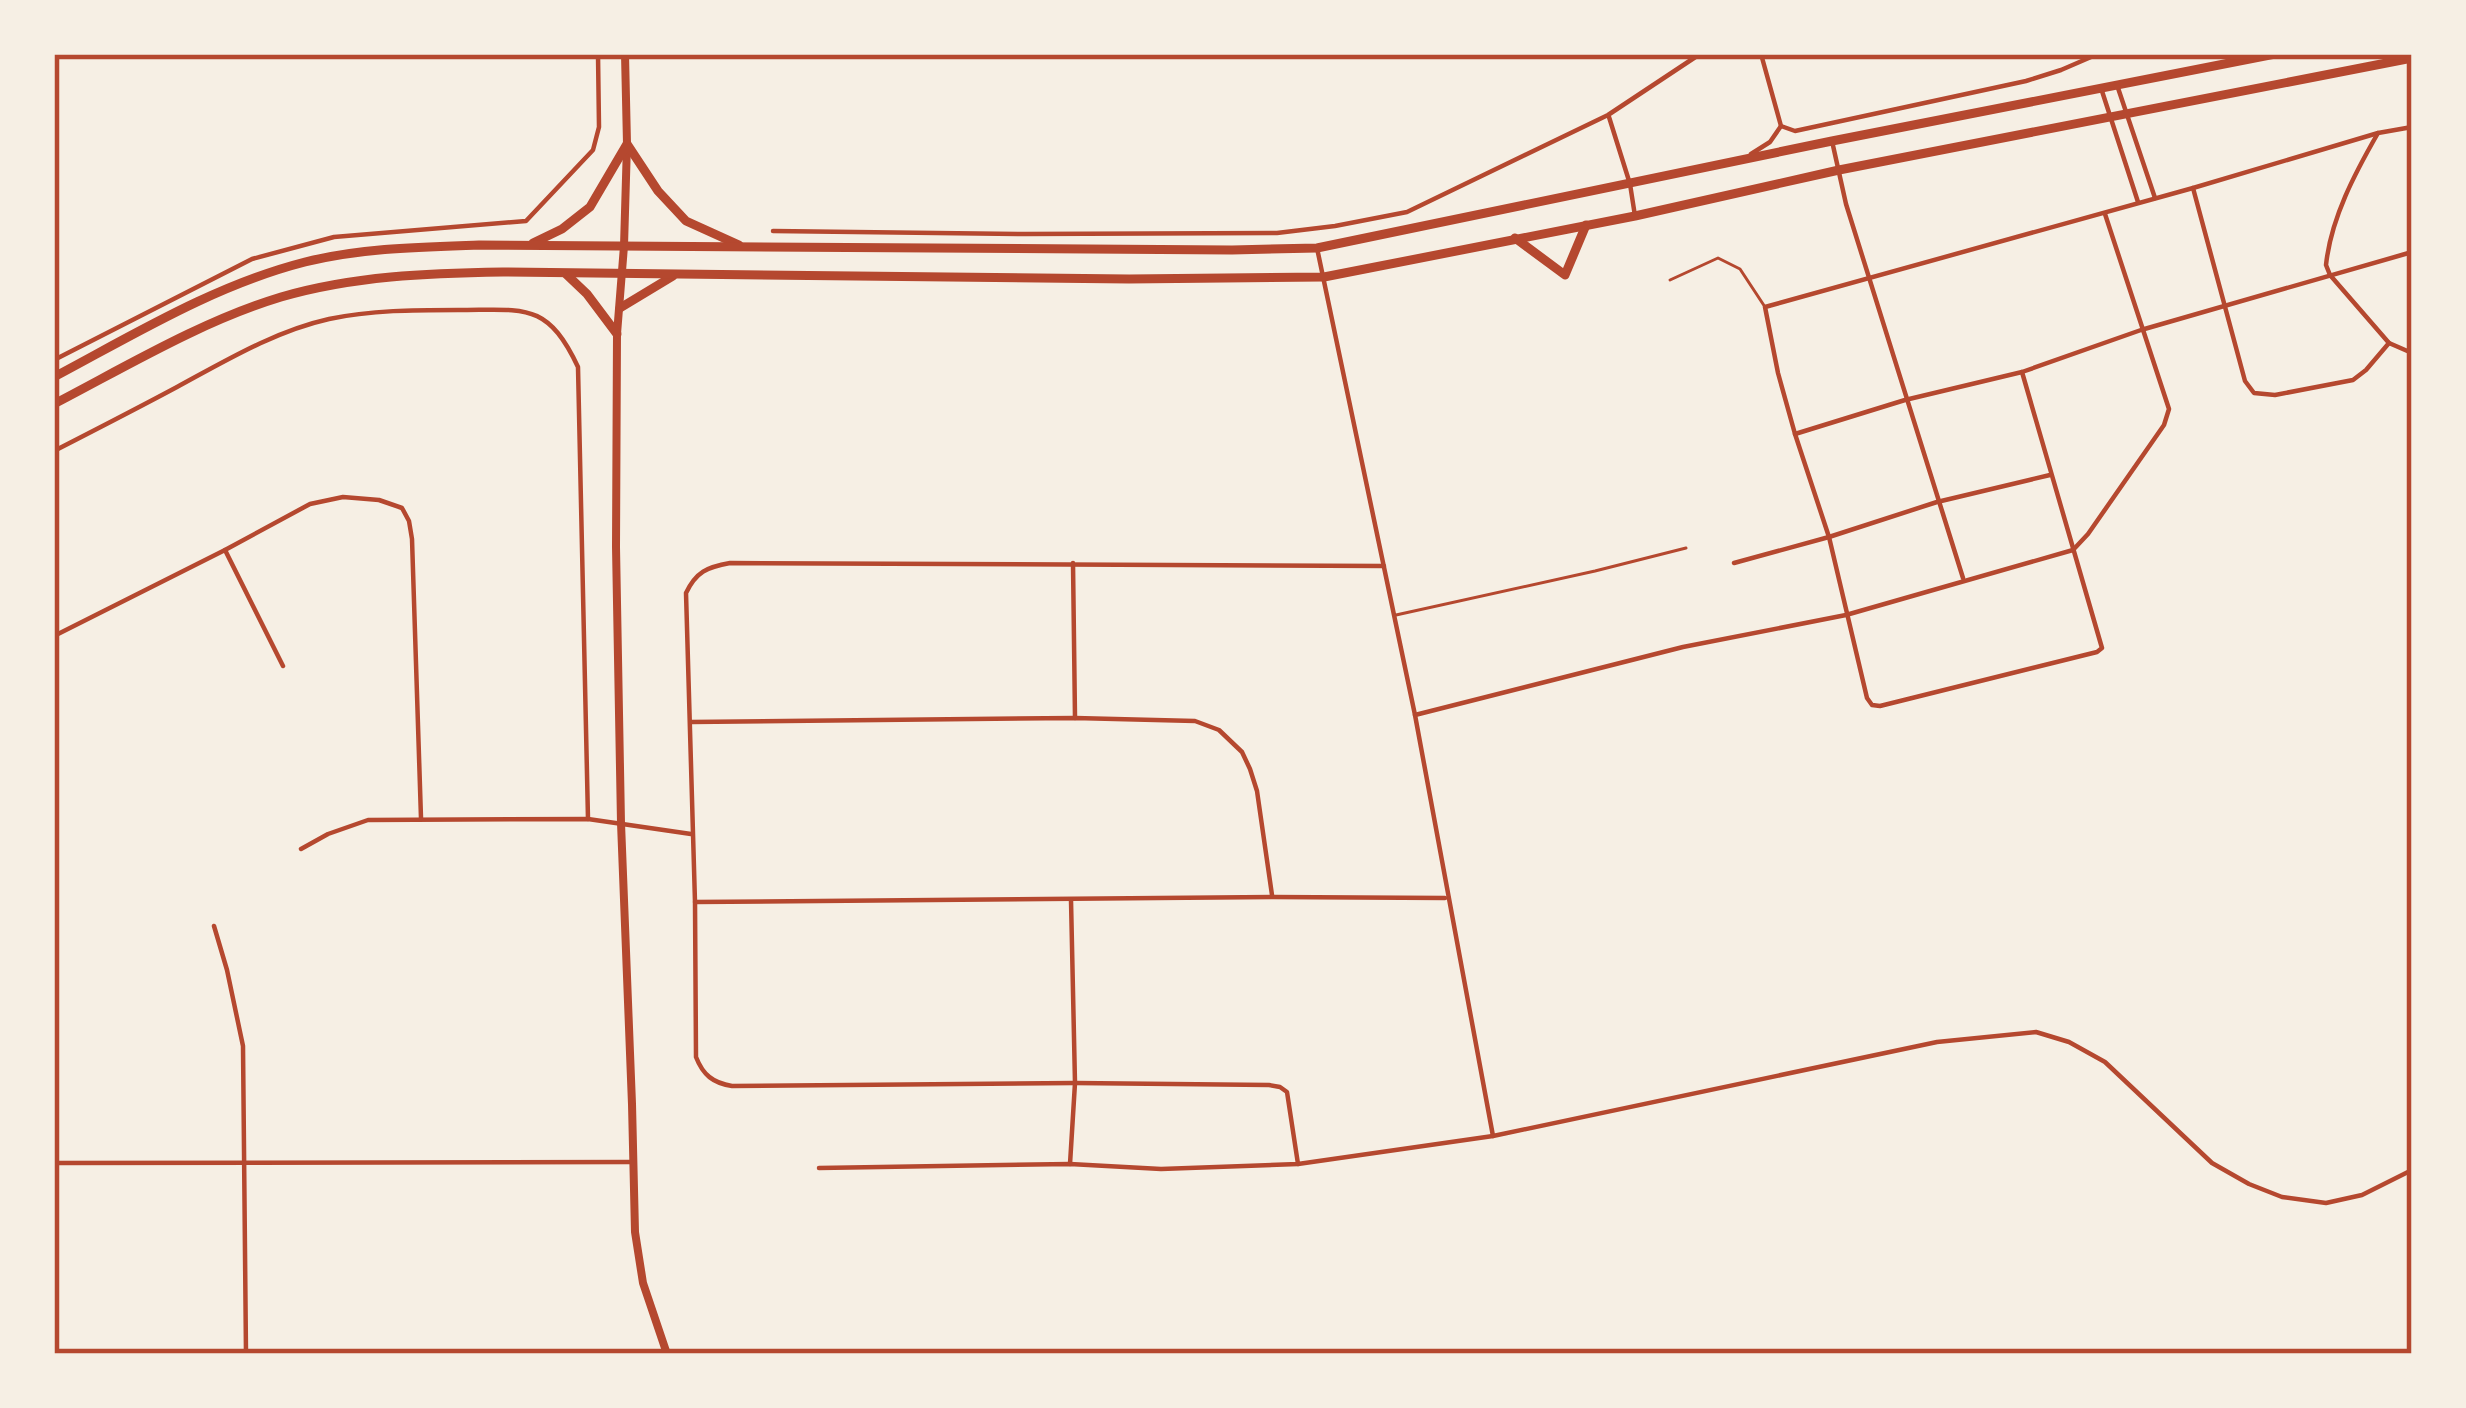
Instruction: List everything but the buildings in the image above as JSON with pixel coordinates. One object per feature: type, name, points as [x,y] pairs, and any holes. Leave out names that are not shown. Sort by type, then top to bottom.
[{"type":"highway","points":[[54,377],[218,292],[309,261],[400,248],[531,244],[1317,248],[2276,54]]},
{"type":"highway","points":[[54,404],[194,332],[277,298],[316,288],[411,275],[502,272],[1324,277],[2412,58]]},
{"type":"highway","points":[[531,244],[562,230],[590,207],[627,145],[658,191],[686,220],[743,247]]},
{"type":"highway","points":[[1515,238],[1564,275],[1586,225]]},
{"type":"highway","points":[[620,308],[677,273]]},
{"type":"highway","points":[[566,274],[617,334]]},
{"type":"main road","points":[[625,54],[627,145],[617,334],[621,823],[637,1254],[667,1354]]},
{"type":"street","points":[[54,360],[252,260],[334,237],[526,220],[593,149],[599,128],[598,54]]},
{"type":"street","points":[[773,231],[1277,233],[1335,226],[1407,212],[1608,115],[1700,54]]},
{"type":"street","points":[[1740,160],[1771,142],[1781,126],[1761,54]]},
{"type":"street","points":[[1781,126],[1795,130],[2026,81],[2098,54]]},
{"type":"street","points":[[2117,85],[2155,198]]},
{"type":"street","points":[[2101,88],[2138,202]]},
{"type":"street","points":[[1608,115],[1635,216]]},
{"type":"street","points":[[2022,372],[2102,648],[1872,705],[1829,537],[1778,373],[1765,307],[2412,127]]},
{"type":"street","points":[[2378,133],[2345,197],[2326,265],[2389,343],[2412,352]]},
{"type":"street","points":[[1832,141],[1905,400],[1964,580]]},
{"type":"street","points":[[2193,188],[2246,381],[2254,393],[2275,395],[2353,380],[2389,343]]},
{"type":"street","points":[[1414,715],[1683,647],[1846,615],[2073,550],[2169,409],[2104,212]]},
{"type":"street","points":[[1317,248],[1414,715],[1492,1136]]},
{"type":"street","points":[[1795,434],[1905,400],[2022,372],[2141,330],[2412,252]]},
{"type":"street","points":[[54,451],[232,357],[328,320],[403,310],[514,310],[547,319],[565,340],[578,367],[588,819]]},
{"type":"street","points":[[1735,563],[1937,502],[2050,475]]},
{"type":"street","points":[[54,636],[310,504],[343,497],[403,508],[412,539],[421,818]]},
{"type":"street","points":[[225,550],[283,666]]},
{"type":"street","points":[[1298,1164],[1290,1102],[1280,1087],[1076,1083],[732,1086],[719,1084],[701,1070],[696,1057],[686,593],[694,575],[730,563],[1384,566]]},
{"type":"street","points":[[1073,563],[1075,718]]},
{"type":"street","points":[[691,722],[1196,721],[1220,730],[1242,752],[1250,769],[1273,897]]},
{"type":"street","points":[[301,850],[368,820],[588,819],[691,834]]},
{"type":"street","points":[[1070,1164],[1076,1083],[1071,898]]},
{"type":"street","points":[[695,902],[1448,898]]},
{"type":"street","points":[[214,926],[243,1046],[246,1354]]},
{"type":"street","points":[[819,1168],[1070,1164],[1161,1169],[1298,1164],[1492,1136],[1937,1042],[2036,1032],[2069,1042],[2105,1062],[2212,1162],[2282,1197],[2326,1203],[2362,1195],[2412,1170]]},
{"type":"street","points":[[54,1139],[54,1177]]},
{"type":"street","points":[[56,1163],[633,1162]]},
{"type":"lane","points":[[1670,280],[1718,258],[1740,269],[1765,307]]},
{"type":"lane","points":[[1394,615],[1686,548]]}]
